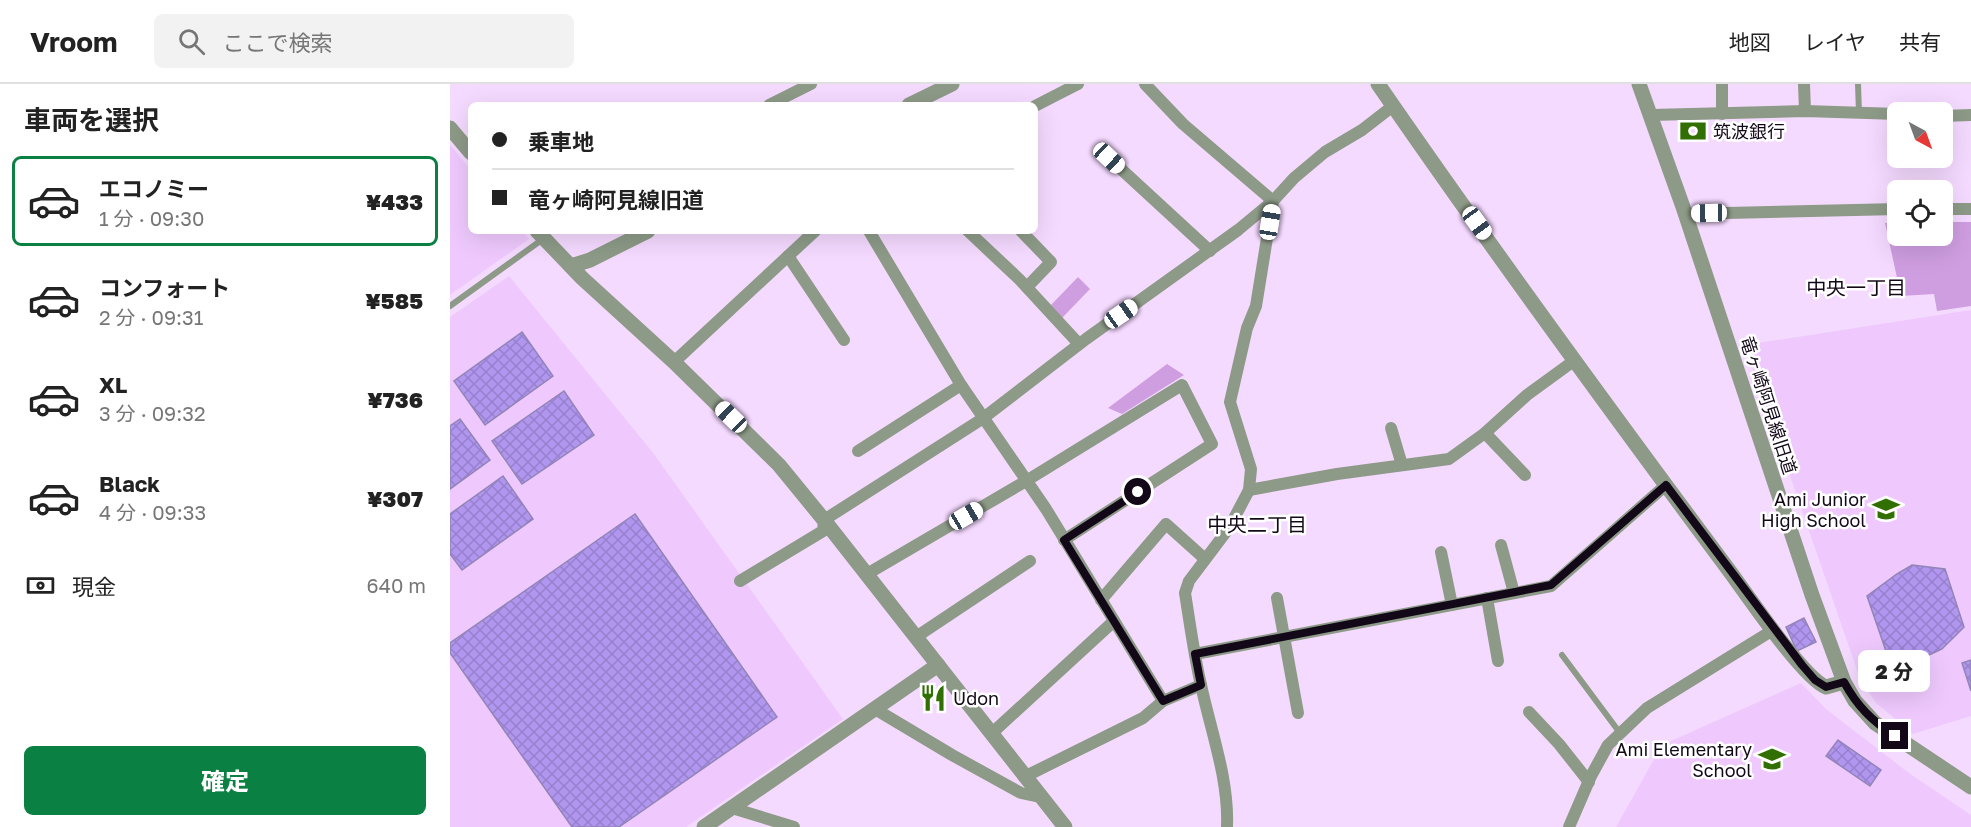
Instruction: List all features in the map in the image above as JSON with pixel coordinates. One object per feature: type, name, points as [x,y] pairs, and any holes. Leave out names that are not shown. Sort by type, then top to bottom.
[{"type":"street","points":[[915,102],[952,84]]},
{"type":"street","points":[[1038,104],[1078,84]]},
{"type":"street","points":[[1145,84],[1183,124],[1273,201]]},
{"type":"street","points":[[1378,84],[1575,360],[1773,630],[1821,685],[1826,687],[1844,682]]},
{"type":"street","name":"竜ヶ崎阿見線旧道","points":[[1639,84],[1685,214],[1812,595],[1844,682],[1855,702],[1875,723],[1971,787]]},
{"type":"street","points":[[1722,84],[1722,114]]},
{"type":"street","points":[[1804,84],[1805,111]]},
{"type":"street","points":[[775,102],[807,85]]},
{"type":"street","points":[[824,519],[982,418],[1079,344],[1238,231],[1273,201],[1294,177],[1325,152],[1362,130],[1393,106]]},
{"type":"street","points":[[1651,115],[1805,111],[1887,114]]},
{"type":"street","points":[[1953,116],[1971,115]]},
{"type":"street","points":[[450,128],[468,149]]},
{"type":"street","points":[[1109,158],[1210,251]]},
{"type":"street","points":[[1227,827],[1228,808],[1224,784],[1201,685],[1185,593],[1189,581],[1229,528],[1250,490],[1251,469],[1230,402],[1247,328],[1256,306],[1273,201]]},
{"type":"street","points":[[1685,214],[1887,209]]},
{"type":"street","points":[[1953,209],[1971,209]]},
{"type":"street","points":[[571,266],[590,260],[642,234]]},
{"type":"street","points":[[674,362],[813,234]]},
{"type":"street","points":[[871,234],[961,385],[1064,540],[1163,701]]},
{"type":"street","points":[[971,234],[1027,287],[1079,344]]},
{"type":"street","points":[[1024,234],[1051,262],[1027,287]]},
{"type":"street","points":[[541,235],[779,465],[824,519],[1065,827]]},
{"type":"street","points":[[788,256],[844,340]]},
{"type":"street","points":[[1250,490],[1337,474],[1449,459],[1485,433],[1527,395],[1575,360]]},
{"type":"street","points":[[858,451],[961,385]]},
{"type":"street","points":[[867,574],[1026,481],[1182,385],[1212,444],[1064,540]]},
{"type":"street","points":[[1391,428],[1402,465]]},
{"type":"street","points":[[1485,433],[1525,475]]},
{"type":"street","points":[[1195,654],[1551,585],[1666,485]]},
{"type":"street","points":[[741,581],[823,531],[824,519]]},
{"type":"street","points":[[1101,600],[1166,524],[1205,559]]},
{"type":"street","points":[[1501,545],[1514,592]]},
{"type":"street","points":[[1441,552],[1452,605]]},
{"type":"street","points":[[916,637],[1030,561]]},
{"type":"street","points":[[1277,598],[1298,713]]},
{"type":"street","points":[[1487,598],[1498,661]]},
{"type":"street","points":[[991,734],[1114,621]]},
{"type":"street","points":[[1569,827],[1588,782],[1608,745],[1620,733],[1647,708],[1773,630]]},
{"type":"street","points":[[704,827],[938,665]]},
{"type":"street","points":[[1024,777],[1143,718],[1163,701],[1201,685]]},
{"type":"street","points":[[875,709],[1021,793],[1040,797]]},
{"type":"street","points":[[1529,712],[1560,744],[1588,782]]},
{"type":"street","points":[[732,808],[794,827]]},
{"type":"lane","points":[[1858,84],[1859,113]]},
{"type":"lane","points":[[450,306],[541,235]]},
{"type":"lane","points":[[1562,655],[1620,733]]},
{"type":"shaded area","points":[[450,145],[468,166],[468,234],[525,234],[529,239],[450,295]]},
{"type":"shaded area","points":[[1953,222],[1971,222],[1971,306],[1937,311],[1934,294],[1901,296],[1890,246],[1953,246]]},
{"type":"shaded area","points":[[509,276],[654,454],[843,719],[686,827],[450,827],[450,317]]},
{"type":"shaded area","points":[[1078,277],[1090,289],[1062,318],[1051,305]]},
{"type":"shaded area","name":"Ami Junior High School","points":[[1971,310],[1971,716],[1913,734],[1875,702],[1858,673],[1745,345]]},
{"type":"shaded area","points":[[1167,364],[1184,375],[1122,414],[1108,408]]},
{"type":"shaded area","name":"Ami Elementary School","points":[[1801,683],[1826,709],[1909,773],[1971,815],[1971,827],[1616,827],[1662,745]]},
{"type":"building","points":[[522,332],[553,376],[485,425],[454,381]]},
{"type":"building","points":[[564,391],[594,435],[522,484],[492,441]]},
{"type":"building","points":[[460,419],[490,460],[450,489],[450,426]]},
{"type":"building","points":[[503,476],[533,519],[462,570],[450,554],[450,514]]},
{"type":"building","points":[[635,514],[777,717],[619,827],[572,827],[450,653],[450,643]]},
{"type":"building","points":[[1912,565],[1945,569],[1964,627],[1942,649],[1927,656],[1887,654],[1867,596]]},
{"type":"building","points":[[1804,618],[1816,642],[1797,651],[1786,627]]},
{"type":"building","points":[[1971,660],[1971,691],[1962,663]]},
{"type":"building","points":[[1838,740],[1881,770],[1870,786],[1826,756]]},
{"type":"place","name":"筑波銀行","points":[[1693,131]]},
{"type":"place","name":"Ami Junior High School","points":[[1886,509]]},
{"type":"place","name":"Udon","points":[[933,698]]},
{"type":"place","name":"Ami Elementary School","points":[[1772,759]]},
{"type":"district","name":"中央一丁目","points":[[1856,287]]},
{"type":"district","name":"中央二丁目","points":[[1257,524]]},
{"type":"route","points":[[1138,492],[1064,540],[1163,701],[1201,685],[1195,654],[1551,585],[1666,485],[1773,630],[1815,680],[1826,687],[1844,682],[1855,702],[1865,713],[1875,723],[1895,736]]}]
